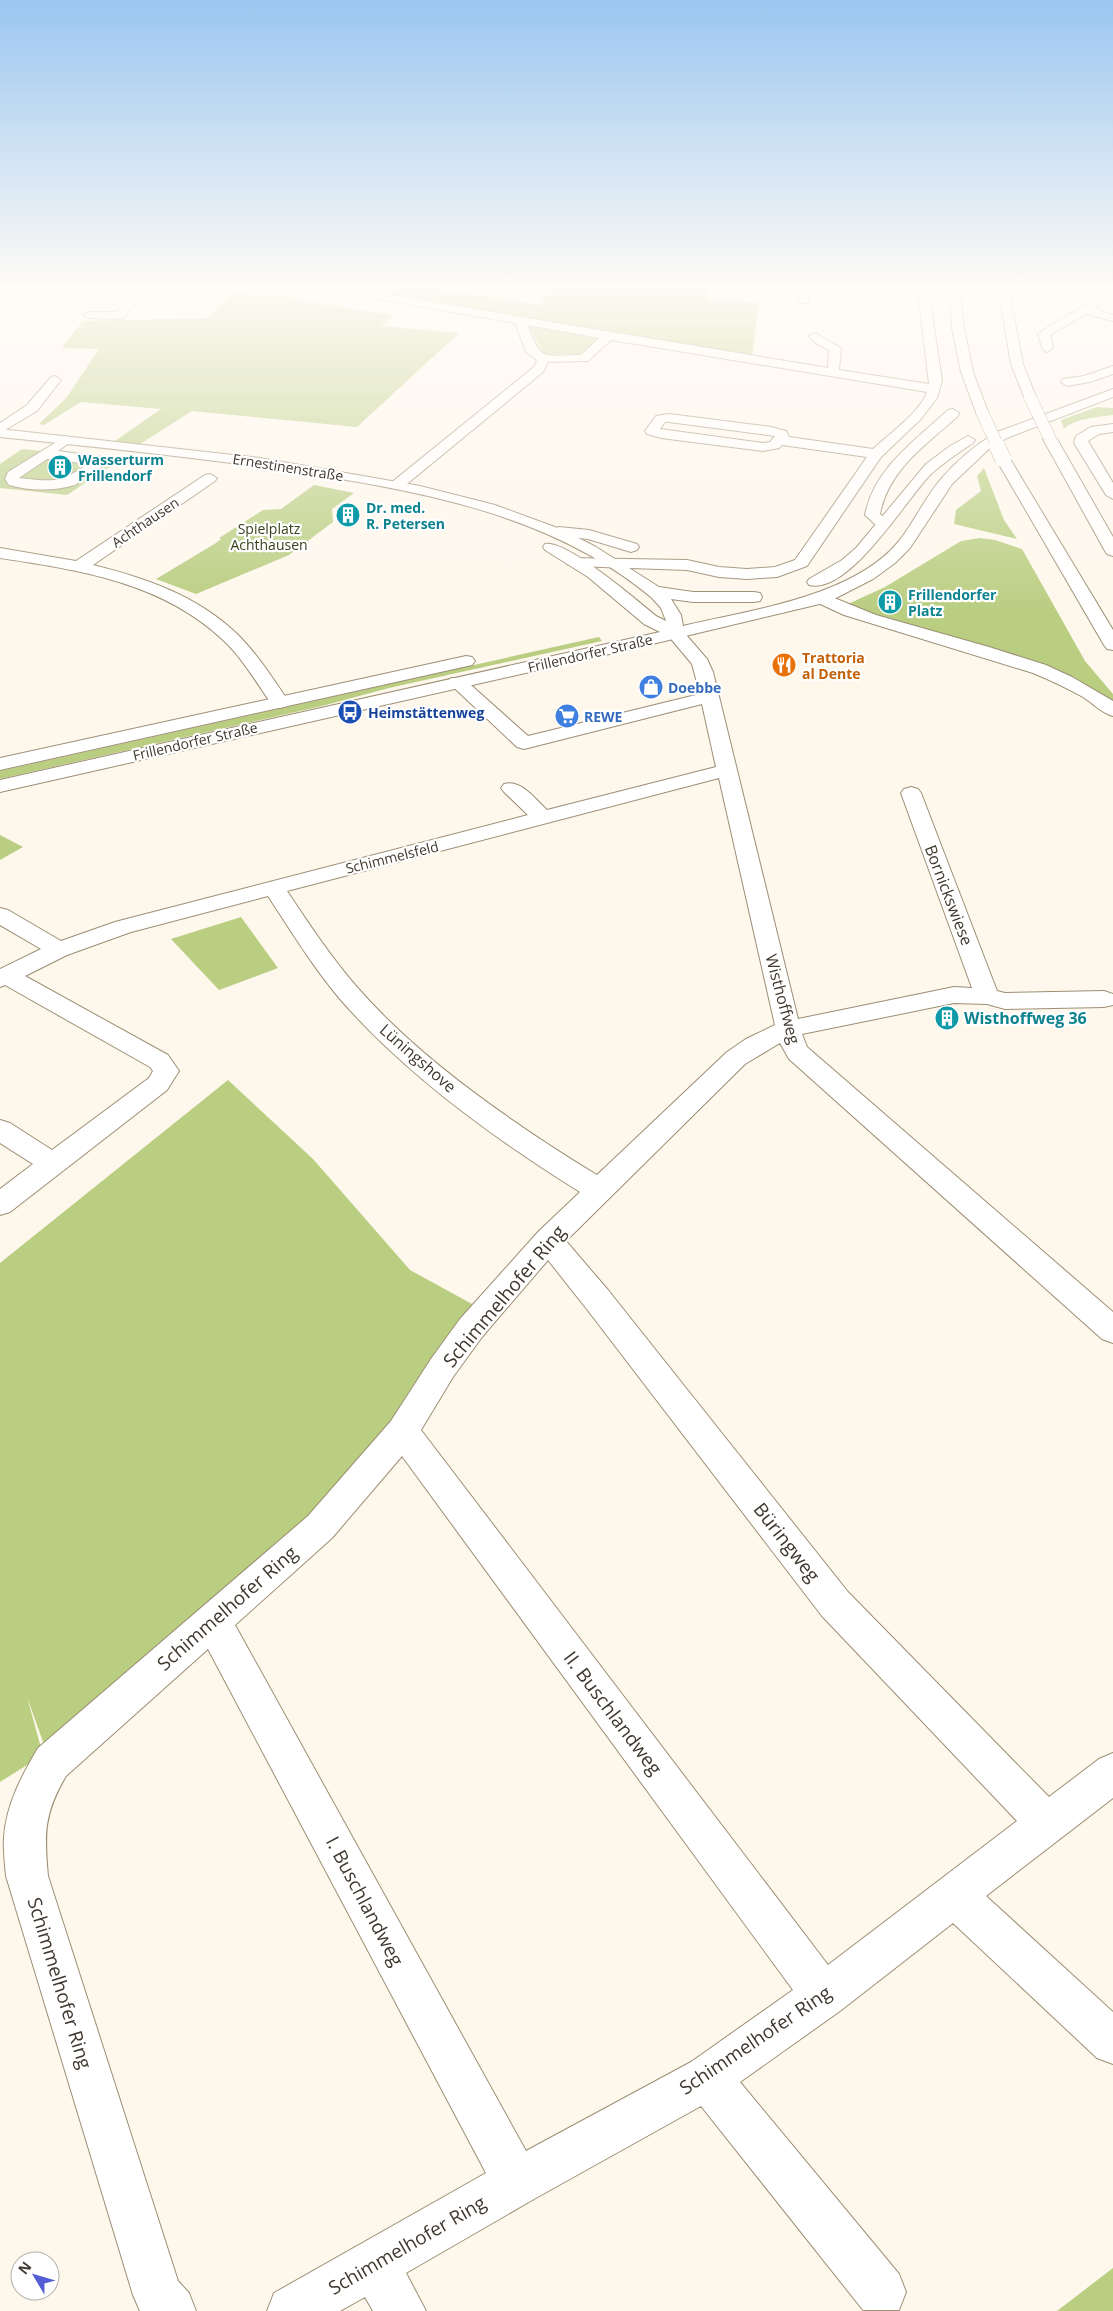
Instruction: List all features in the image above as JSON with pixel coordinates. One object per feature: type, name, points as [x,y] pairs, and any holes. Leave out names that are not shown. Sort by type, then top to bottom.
[{"type":"main road","points":[[0,431],[32,408],[42,395]]},
{"type":"main road","points":[[397,485],[506,395]]},
{"type":"main road","points":[[573,561],[604,557],[687,565],[719,572],[747,574],[777,572],[801,563],[876,454],[915,417],[932,395]]},
{"type":"main road","points":[[976,395],[1003,459],[1113,645]]},
{"type":"main road","points":[[1029,395],[1050,439],[1113,551]]},
{"type":"main road","points":[[796,587],[816,581],[843,568],[862,553],[921,476],[970,439],[1079,395]]},
{"type":"main road","name":"Frillendorfer Straße","points":[[0,786],[822,598],[867,576],[890,560],[904,545],[950,476],[985,445],[1002,435],[1108,395]]},
{"type":"main road","points":[[883,524],[872,515],[873,505],[892,471],[915,447],[953,413]]},
{"type":"main road","points":[[779,440],[782,437],[776,432],[676,418],[661,419],[652,429],[652,431],[661,434],[756,447],[769,447],[779,440],[876,454]]},
{"type":"main road","points":[[1113,428],[1089,433],[1081,439],[1081,443],[1113,495]]},
{"type":"main road","name":"Ernestinenstraße","points":[[0,431],[256,462],[397,485],[476,503],[559,532],[604,557],[647,587],[666,604],[674,615]]},
{"type":"main road","points":[[44,454],[103,461],[70,482],[50,486],[14,482],[12,479],[13,475],[44,454],[66,440]]},
{"type":"main road","name":"Achthausen","points":[[80,566],[210,478]]},
{"type":"main road","name":"Ernestinenstraße","points":[[397,485],[509,527],[551,547],[594,574],[650,620],[675,633]]},
{"type":"main road","points":[[559,532],[589,535],[687,563],[687,565]]},
{"type":"main road","points":[[604,557],[612,549],[631,547]]},
{"type":"main road","points":[[0,554],[80,566],[116,574],[168,594],[210,620],[230,636],[280,702]]},
{"type":"main road","points":[[687,565],[652,573],[647,587],[692,597],[754,597]]},
{"type":"main road","name":"Frillendorfer Straße","points":[[631,624],[771,593]]},
{"type":"main road","points":[[822,598],[853,614],[1049,673],[1087,692],[1113,710]]},
{"type":"main road","points":[[674,615],[675,633]]},
{"type":"main road","name":"Wisthoffweg","points":[[675,633],[701,663],[788,1029],[791,1041],[798,1053],[1113,1330]]},
{"type":"main road","name":"Frillendorfer Straße","points":[[0,764],[487,656]]},
{"type":"main road","points":[[457,682],[524,743],[710,696]]},
{"type":"main road","name":"Schimmelsfeld","points":[[3,978],[60,950],[123,927],[727,770]]},
{"type":"main road","points":[[511,788],[543,818]]},
{"type":"main road","name":"Bornickswiese","points":[[911,793],[987,996]]},
{"type":"main road","name":"Lüningshove","points":[[273,887],[315,951],[348,993],[390,1035],[476,1108],[534,1150],[599,1190]]},
{"type":"main road","points":[[0,915],[60,950]]},
{"type":"main road","name":"Schimmelsfeld","points":[[0,1204],[158,1084],[166,1070],[159,1061],[3,978]]},
{"type":"main road","points":[[788,1029],[954,995],[987,996],[1005,1001],[1104,999]]},
{"type":"main road","name":"Schimmelhofer Ring","points":[[171,2311],[158,2294],[27,1876],[24,1837],[35,1790],[52,1762],[320,1527],[403,1431],[442,1368],[471,1328],[548,1240],[736,1058],[756,1045],[788,1029]]},
{"type":"main road","points":[[0,1130],[53,1164]]},
{"type":"main road","name":"Büringweg","points":[[548,1240],[603,1306],[835,1604],[1048,1824]]},
{"type":"main road","name":"II. Buschlandweg","points":[[403,1431],[824,1995]]},
{"type":"main road","name":"I. Buschlandweg","points":[[213,1621],[517,2182]]},
{"type":"main road","name":"Schimmelhofer Ring","points":[[292,2311],[517,2182],[707,2078],[824,1995],[1113,1773]]},
{"type":"main road","points":[[955,1896],[1113,2042]]},
{"type":"main road","points":[[707,2078],[881,2292]]},
{"type":"main road","points":[[374,2265],[402,2311]]},
{"type":"green space","points":[[68,395],[392,395],[357,427],[192,411],[140,444],[115,441],[161,409],[81,402],[44,425],[39,424]]},
{"type":"green space","points":[[1097,407],[1113,408],[1113,415],[1080,420],[1064,429],[1061,420]]},
{"type":"green space","points":[[22,449],[122,459],[67,495],[0,488],[0,464]]},
{"type":"green space","points":[[984,468],[1004,520],[1017,539],[954,524],[956,510],[981,491],[977,476]]},
{"type":"green space","name":"Spielplatz Achthausen","points":[[314,485],[354,493],[332,509],[333,522],[289,555],[196,594],[156,579],[216,543],[221,539],[219,538],[263,510],[281,509]]},
{"type":"green space","points":[[980,538],[995,540],[1022,549],[1085,661],[1113,694],[1113,702],[1098,693],[858,613],[848,604],[885,587],[961,541]]},
{"type":"green space","points":[[599,637],[602,641],[389,688],[322,706],[0,779],[0,771]]},
{"type":"green space","points":[[0,835],[23,847],[0,860]]},
{"type":"green space","points":[[241,917],[278,968],[219,990],[171,939]]},
{"type":"green space","points":[[228,1080],[313,1159],[410,1270],[483,1310],[318,1527],[47,1753],[27,1697],[43,1755],[0,1782],[0,1263]]},
{"type":"green space","points":[[1113,2268],[1113,2311],[1057,2311]]},
{"type":"place","name":"Wasserturm Frillendorf","points":[[60,467]]},
{"type":"place","name":"Dr. med. R. Petersen","points":[[348,515]]},
{"type":"place","name":"Frillendorfer Platz","points":[[890,602]]},
{"type":"place","name":"Trattoria al Dente","points":[[784,665]]},
{"type":"place","name":"Doebbe","points":[[651,687]]},
{"type":"place","name":"Heimstättenweg","points":[[350,712]]},
{"type":"place","name":"REWE","points":[[567,716]]},
{"type":"place","name":"Wisthoffweg 36","points":[[947,1018]]}]
